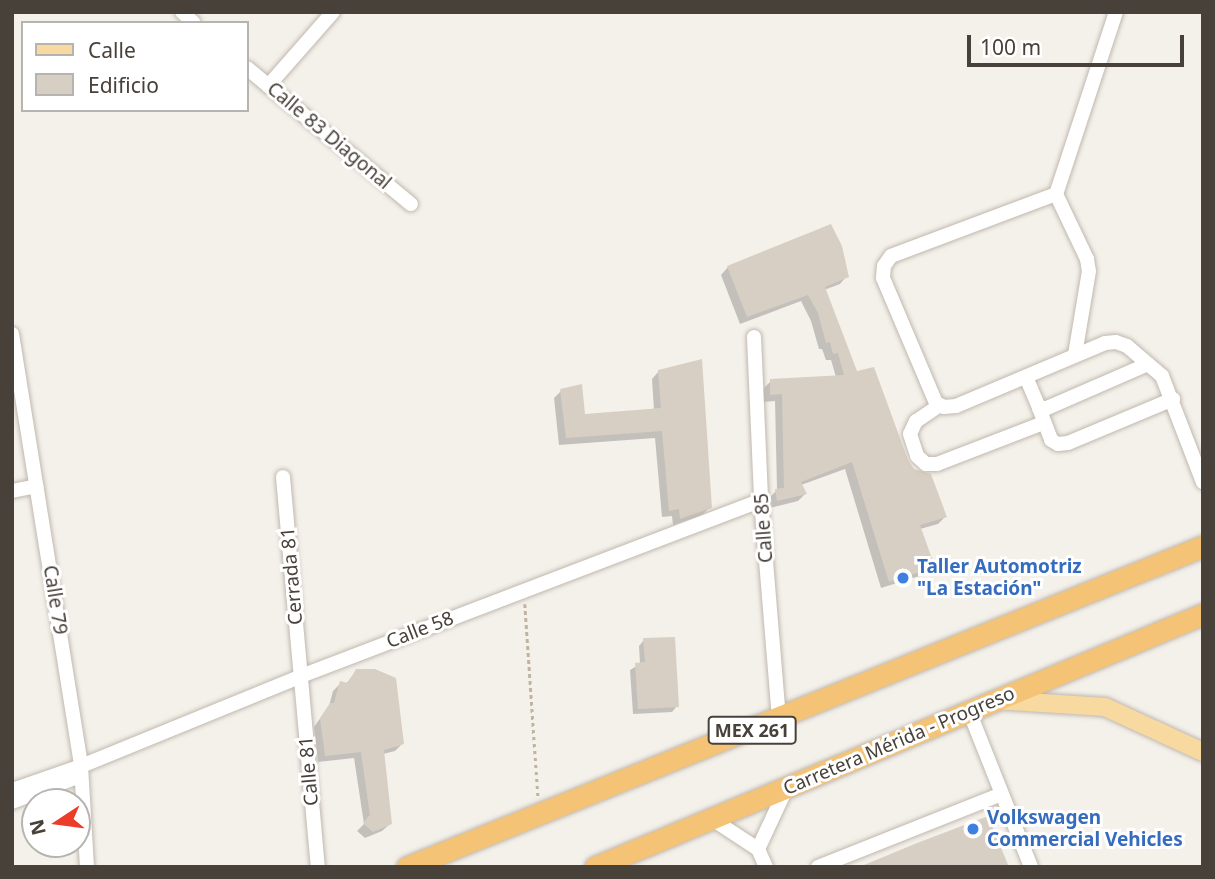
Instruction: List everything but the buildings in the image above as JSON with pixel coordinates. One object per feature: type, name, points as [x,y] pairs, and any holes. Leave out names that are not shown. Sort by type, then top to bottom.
[{"type":"highway","name":"MEX 261","points":[[407,867],[1203,546]]},
{"type":"highway","name":"Carretera Mérida - Progreso","points":[[595,867],[1203,614]]},
{"type":"main road","points":[[996,700],[1105,707],[1203,752]]},
{"type":"street","points":[[268,86],[333,12]]},
{"type":"street","points":[[1075,355],[1090,271],[1087,259],[1056,194],[1116,12]]},
{"type":"street","name":"Calle 83 Diagonal","points":[[248,69],[411,204]]},
{"type":"street","points":[[940,405],[883,278],[884,266],[891,256],[1056,194]]},
{"type":"street","name":"Calle 79","points":[[12,334],[17,404],[37,486],[82,771],[87,867]]},
{"type":"street","name":"Calle 85","points":[[754,337],[761,500],[779,719]]},
{"type":"street","points":[[1043,424],[937,464],[926,464],[917,456],[910,434],[916,421],[940,405],[956,406],[1075,355],[1105,343],[1116,342],[1128,346],[1161,376],[1173,399],[1203,482]]},
{"type":"street","points":[[1040,408],[1047,408],[1148,364]]},
{"type":"street","points":[[1026,377],[1040,408],[1043,424],[1051,440],[1058,444],[1068,443],[1173,399]]},
{"type":"street","name":"Cerrada 81","points":[[283,477],[301,676]]},
{"type":"street","points":[[12,491],[37,486]]},
{"type":"street","name":"Calle 58","points":[[82,771],[301,676],[761,500]]},
{"type":"street","name":"Calle 81","points":[[301,676],[318,867]]},
{"type":"street","points":[[969,711],[1031,867]]},
{"type":"street","points":[[12,790],[82,771]]},
{"type":"street","points":[[12,802],[82,771]]},
{"type":"street","points":[[758,849],[786,789]]},
{"type":"street","points":[[818,867],[847,862],[1001,794]]},
{"type":"street","points":[[712,819],[758,849],[766,867]]},
{"type":"path","points":[[524,591],[540,814]]},
{"type":"place","name":"Taller Automotriz \"La Estación\"","points":[[903,578]]},
{"type":"place","name":"Volkswagen Commercial Vehicles","points":[[973,829]]}]
